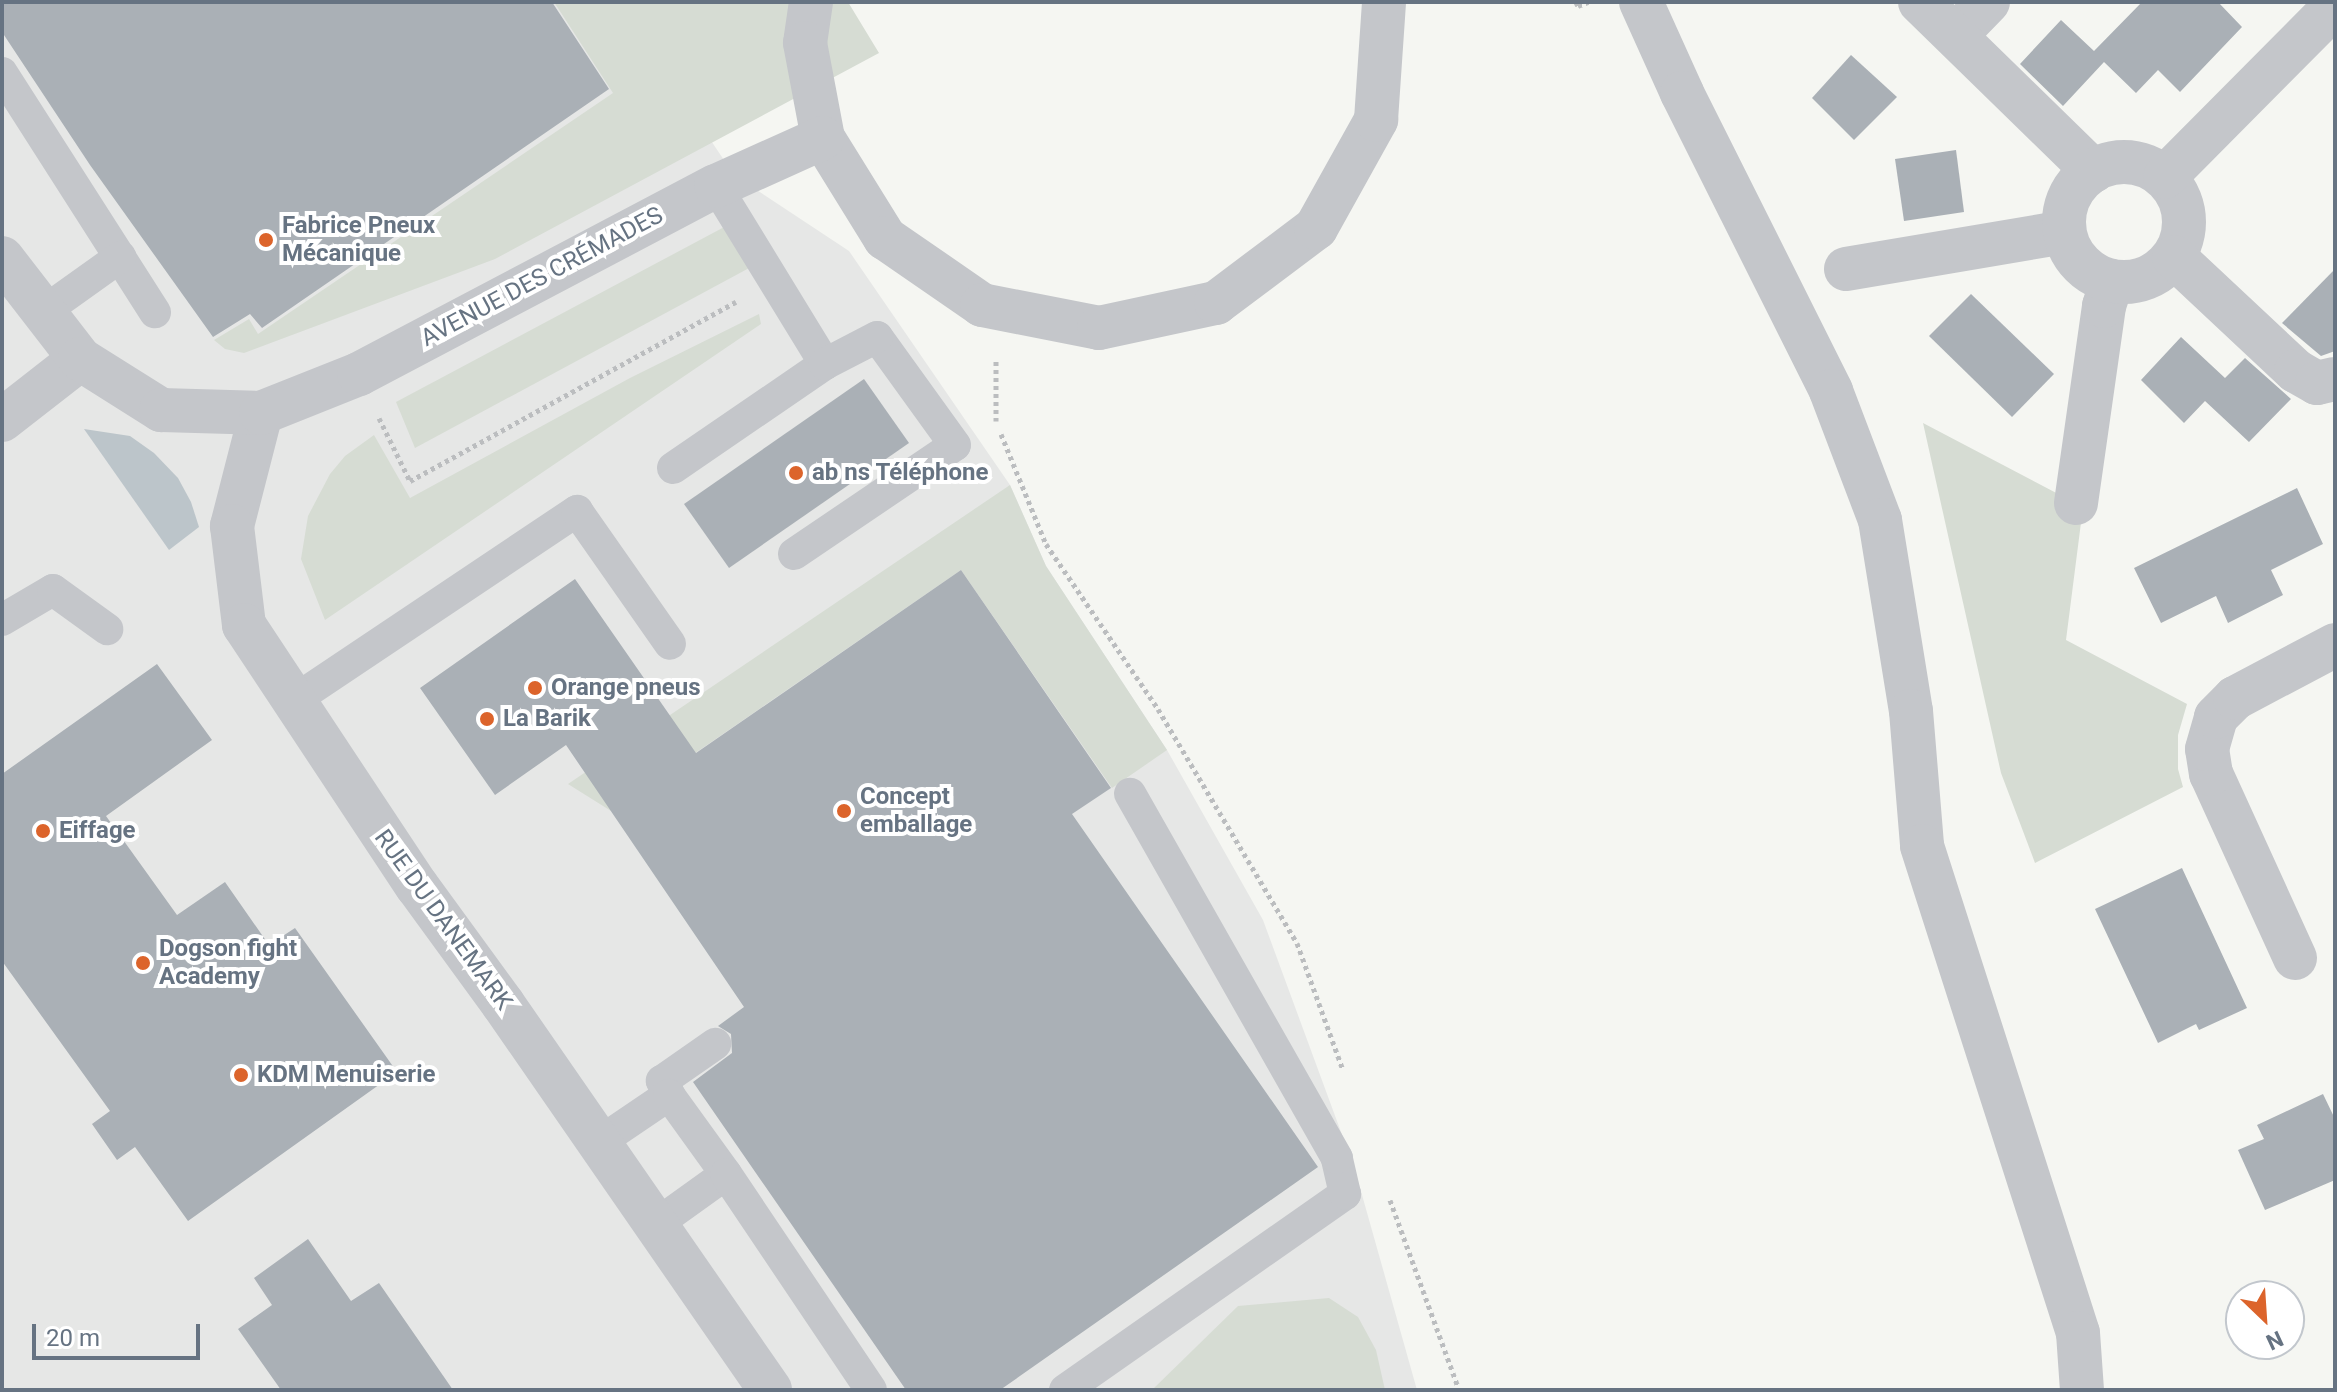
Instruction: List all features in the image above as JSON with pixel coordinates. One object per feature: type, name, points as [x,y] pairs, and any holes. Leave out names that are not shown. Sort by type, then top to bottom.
[{"type":"street","points":[[811,2],[805,43],[823,138],[885,238],[982,305],[1099,328],[1216,303],[1316,228],[1376,120],[1384,2]]},
{"type":"street","points":[[1641,2],[1682,93],[1831,391],[1880,520],[1911,711],[1922,846],[2078,1333],[2082,1390]]},
{"type":"street","points":[[1920,2],[2093,171]]},
{"type":"street","points":[[1956,35],[1988,2]]},
{"type":"street","points":[[2165,177],[2335,6]]},
{"type":"street","name":"AVENUE DES CRÉMADES","points":[[261,413],[359,374],[716,186],[823,138]]},
{"type":"street","points":[[2130,162],[2149,167],[2165,177],[2179,198],[2185,224],[2174,257],[2147,279],[2112,281],[2080,264],[2069,249],[2063,214],[2078,181],[2110,163],[2130,162]]},
{"type":"street","points":[[1846,269],[2064,232]]},
{"type":"street","points":[[2174,257],[2296,371],[2317,383],[2335,379]]},
{"type":"street","points":[[2,258],[80,359],[161,410],[261,413]]},
{"type":"street","points":[[2076,503],[2104,306],[2112,281]]},
{"type":"street","points":[[2,420],[80,359]]},
{"type":"street","name":"RUE DU DANEMARK","points":[[261,413],[232,526],[244,625],[417,886],[770,1390]]},
{"type":"street","points":[[2295,958],[2211,774],[2207,749],[2216,717],[2235,698],[2335,645]]},
{"type":"lane","points":[[2,73],[155,312]]},
{"type":"lane","points":[[716,186],[825,364]]},
{"type":"lane","points":[[43,312],[120,257]]},
{"type":"lane","points":[[673,468],[825,364],[877,337],[955,445],[794,554]]},
{"type":"lane","points":[[293,701],[577,511],[670,644]]},
{"type":"lane","points":[[2,620],[53,590],[107,629]]},
{"type":"lane","points":[[1065,1390],[1345,1194],[1337,1158],[1130,794]]},
{"type":"lane","points":[[715,1044],[662,1081],[871,1390]]},
{"type":"lane","points":[[598,1143],[669,1095]]},
{"type":"lane","points":[[655,1225],[726,1174]]},
{"type":"path","points":[[1576,2],[1578,6],[1588,2]]},
{"type":"path","points":[[359,374],[410,481],[774,282]]},
{"type":"path","points":[[997,345],[995,418],[1046,544],[1158,709],[1297,943],[1346,1077]]},
{"type":"path","points":[[1389,1196],[1459,1390]]},
{"type":"shaded area","points":[[2,2],[618,2],[734,175],[849,251],[1010,485],[1046,566],[1167,750],[1263,920],[1355,1170],[1417,1390],[2,1390]]},
{"type":"shaded area","points":[[554,2],[848,2],[879,53],[495,259],[244,353],[225,349],[214,340],[249,319],[258,334],[613,93]]},
{"type":"shaded area","points":[[728,225],[751,267],[415,448],[396,402]]},
{"type":"shaded area","points":[[759,314],[761,324],[325,620],[301,559],[308,516],[330,474],[345,456],[374,435],[410,498],[630,378]]},
{"type":"shaded area","points":[[1923,423],[2083,507],[2066,640],[2187,704],[2178,735],[2178,769],[2183,787],[2035,863],[2001,773]]},
{"type":"shaded area","points":[[84,429],[130,436],[154,453],[178,478],[191,502],[199,527],[169,550]]},
{"type":"shaded area","points":[[1010,485],[1046,566],[1167,750],[1112,788],[961,570],[611,811],[568,784]]},
{"type":"shaded area","points":[[1329,1298],[1358,1317],[1376,1350],[1385,1390],[1152,1390],[1238,1306]]},
{"type":"building","name":"Fabrice Pneux Mécanique","points":[[2,2],[552,2],[609,89],[262,328],[250,314],[213,337],[90,165],[2,32]]},
{"type":"building","points":[[2142,2],[2218,2],[2242,27],[2180,92],[2158,70],[2136,93],[2104,62],[2063,106],[2020,64],[2061,20],[2094,51]]},
{"type":"building","points":[[1851,55],[1897,97],[1854,140],[1812,98]]},
{"type":"building","points":[[1956,150],[1964,212],[1904,221],[1895,159]]},
{"type":"building","points":[[2335,269],[2335,351],[2321,356],[2282,323]]},
{"type":"building","points":[[1971,294],[2054,374],[2012,417],[1929,336]]},
{"type":"building","points":[[2181,337],[2225,378],[2245,358],[2291,399],[2249,442],[2205,401],[2184,423],[2141,380]]},
{"type":"building","name":"ab ns Téléphone","points":[[864,379],[909,443],[729,568],[684,504]]},
{"type":"building","points":[[2297,488],[2323,544],[2271,570],[2283,595],[2228,623],[2216,596],[2161,623],[2134,568]]},
{"type":"building","points":[[961,570],[1111,788],[1072,814],[1318,1167],[1000,1390],[906,1390],[693,1082],[732,1053],[731,1034],[718,1026],[744,1007],[566,745],[495,795],[420,688],[575,579],[696,753]]},
{"type":"building","points":[[157,664],[212,740],[106,816],[177,915],[225,882],[269,945],[295,928],[397,1072],[188,1221],[135,1147],[117,1160],[92,1124],[110,1111],[2,961],[2,774]]},
{"type":"building","points":[[2182,868],[2247,1008],[2199,1030],[2196,1024],[2158,1043],[2095,909]]},
{"type":"building","points":[[2323,1094],[2335,1119],[2335,1180],[2265,1210],[2238,1150],[2264,1139],[2257,1125]]},
{"type":"building","points":[[308,1239],[351,1301],[379,1283],[453,1390],[281,1390],[238,1329],[272,1305],[254,1278]]},
{"type":"place","name":"Fabrice Pneux Mécanique","points":[[266,240]]},
{"type":"place","name":"ab ns Téléphone","points":[[796,473]]},
{"type":"place","name":"Orange pneus","points":[[535,688]]},
{"type":"place","name":"La Barik","points":[[487,719]]},
{"type":"place","name":"Concept emballage","points":[[844,811]]},
{"type":"place","name":"Eiffage","points":[[43,831]]},
{"type":"place","name":"Dogson fight Academy","points":[[143,963]]},
{"type":"place","name":"KDM Menuiserie","points":[[241,1075]]}]
